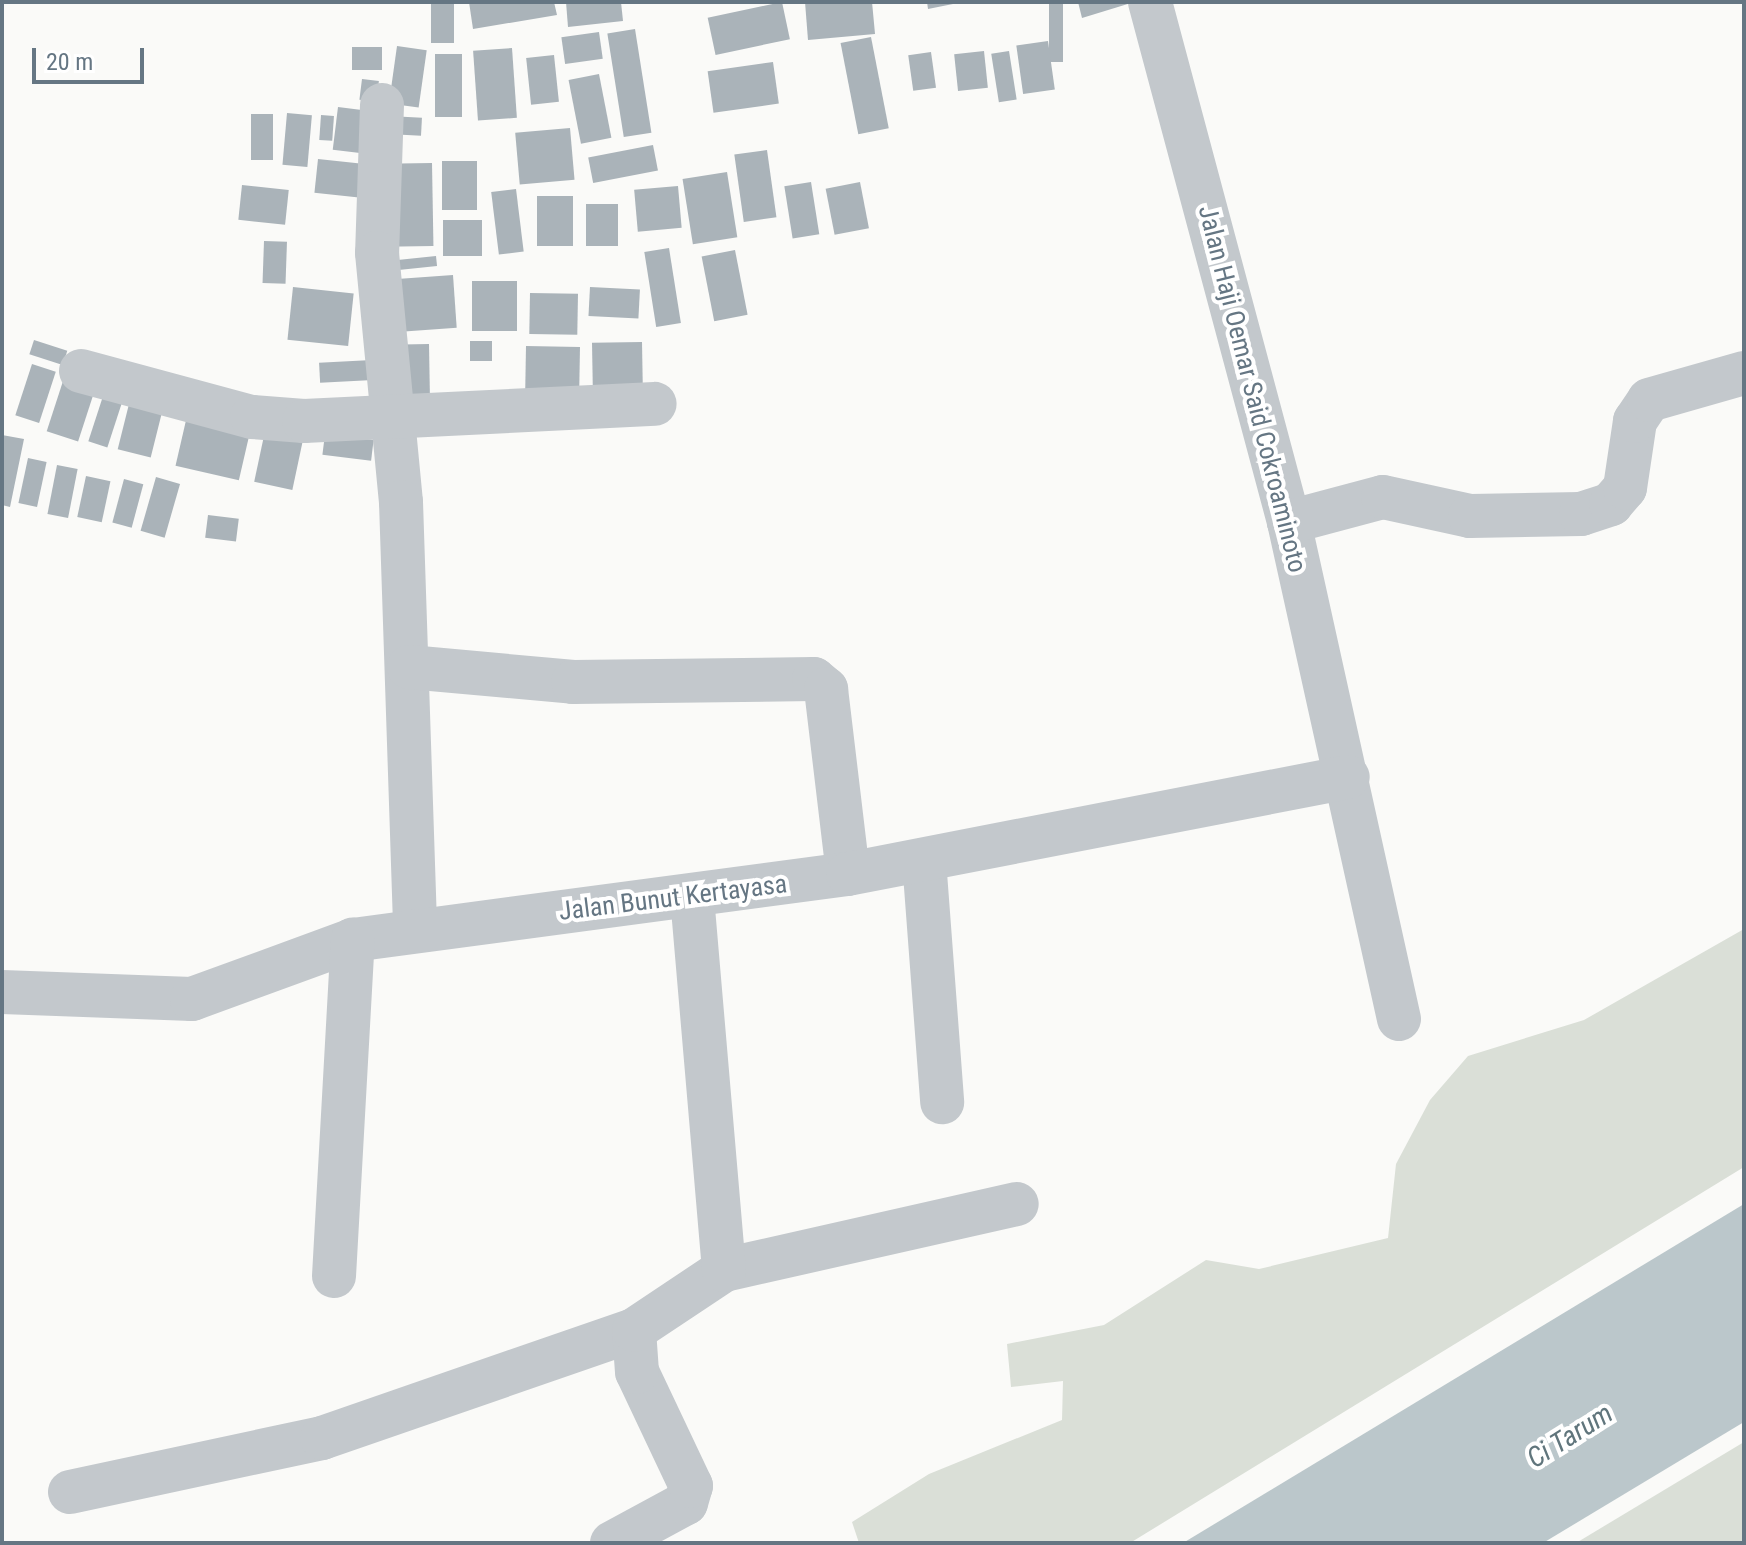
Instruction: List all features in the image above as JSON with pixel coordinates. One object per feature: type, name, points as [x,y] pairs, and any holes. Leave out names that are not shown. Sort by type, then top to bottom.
[{"type":"street","name":"Jalan Haji Oemar Said Cokroaminoto","points":[[1150,2],[1289,522],[1348,777],[1399,1019]]},
{"type":"street","points":[[382,105],[377,253],[409,667],[415,930]]},
{"type":"street","points":[[81,371],[252,417],[655,404]]},
{"type":"street","points":[[1289,522],[1383,497],[1470,516],[1581,514],[1611,504],[1625,488],[1635,421],[1649,400],[1744,373]]},
{"type":"street","points":[[409,667],[573,682],[814,679],[826,689],[848,874]]},
{"type":"street","name":"Jalan Bunut Kertayasa","points":[[2,992],[192,999],[353,940],[692,898],[848,874],[1348,777]]},
{"type":"street","points":[[924,860],[942,1102]]},
{"type":"street","points":[[692,898],[724,1270]]},
{"type":"street","points":[[334,1276],[353,940]]},
{"type":"street","points":[[70,1492],[322,1438],[634,1330],[724,1270],[1017,1204]]},
{"type":"street","points":[[612,1543],[686,1503],[691,1486],[637,1372],[634,1330]]},
{"type":"shaded area","points":[[1744,929],[1744,1167],[1130,1543],[859,1543],[852,1522],[929,1474],[1062,1420],[1063,1381],[1011,1387],[1007,1344],[1104,1325],[1206,1260],[1259,1269],[1388,1238],[1396,1164],[1430,1100],[1468,1056],[1584,1020]]},
{"type":"shaded area","points":[[1744,1442],[1744,1543],[1576,1543]]},
{"type":"water","name":"Ci Tarum","points":[[1744,1204],[1744,1422],[1543,1543],[1183,1543]]},
{"type":"building","points":[[431,2],[454,2],[454,43],[431,43]]},
{"type":"building","points":[[469,2],[554,2],[557,15],[473,29]]},
{"type":"building","points":[[566,2],[621,2],[623,21],[568,27]]},
{"type":"building","points":[[782,2],[790,39],[716,55],[708,18]]},
{"type":"building","points":[[805,2],[872,2],[875,34],[808,40]]},
{"type":"building","points":[[927,2],[957,2],[958,3],[928,9]]},
{"type":"building","points":[[1049,2],[1063,2],[1063,62],[1049,62]]},
{"type":"building","points":[[1078,2],[1131,2],[1131,3],[1082,18]]},
{"type":"building","points":[[635,29],[651,133],[624,137],[607,33]]},
{"type":"building","points":[[599,32],[603,59],[565,64],[561,37]]},
{"type":"building","points":[[871,37],[889,128],[858,134],[841,43]]},
{"type":"building","points":[[1048,41],[1055,90],[1023,94],[1016,45]]},
{"type":"building","points":[[397,46],[427,50],[419,108],[389,103]]},
{"type":"building","points":[[352,47],[382,47],[382,70],[352,70]]},
{"type":"building","points":[[512,48],[517,118],[478,121],[473,51]]},
{"type":"building","points":[[984,51],[988,88],[958,91],[954,54]]},
{"type":"building","points":[[1009,51],[1017,99],[999,102],[991,54]]},
{"type":"building","points":[[931,52],[936,88],[913,91],[908,55]]},
{"type":"building","points":[[435,54],[462,54],[462,117],[435,117]]},
{"type":"building","points":[[554,55],[559,102],[531,105],[526,58]]},
{"type":"building","points":[[773,62],[779,104],[713,113],[708,71]]},
{"type":"building","points":[[599,74],[611,138],[581,144],[569,80]]},
{"type":"building","points":[[362,79],[379,81],[376,102],[359,100]]},
{"type":"building","points":[[338,107],[376,112],[370,154],[333,150]]},
{"type":"building","points":[[287,113],[312,115],[307,167],[282,165]]},
{"type":"building","points":[[251,114],[273,114],[273,160],[251,160]]},
{"type":"building","points":[[321,115],[334,116],[332,141],[319,140]]},
{"type":"building","points":[[389,116],[422,118],[421,136],[388,134]]},
{"type":"building","points":[[570,128],[575,180],[520,185],[515,133]]},
{"type":"building","points":[[653,145],[658,171],[593,183],[588,158]]},
{"type":"building","points":[[767,150],[776,217],[744,222],[734,155]]},
{"type":"building","points":[[318,159],[365,164],[361,198],[314,193]]},
{"type":"building","points":[[442,161],[477,161],[477,210],[442,210]]},
{"type":"building","points":[[432,163],[433,246],[384,247],[383,164]]},
{"type":"building","points":[[727,172],[737,237],[693,244],[683,179]]},
{"type":"building","points":[[811,182],[819,234],[793,239],[784,186]]},
{"type":"building","points":[[860,182],[869,228],[835,235],[826,189]]},
{"type":"building","points":[[242,185],[289,190],[285,225],[238,220]]},
{"type":"building","points":[[678,186],[682,228],[638,232],[634,190]]},
{"type":"building","points":[[516,189],[524,252],[499,255],[491,192]]},
{"type":"building","points":[[537,196],[573,196],[573,246],[537,246]]},
{"type":"building","points":[[586,204],[618,204],[618,246],[586,246]]},
{"type":"building","points":[[443,220],[482,220],[482,256],[443,256]]},
{"type":"building","points":[[264,241],[287,242],[286,284],[263,283]]},
{"type":"building","points":[[669,248],[681,323],[656,327],[644,252]]},
{"type":"building","points":[[735,250],[748,315],[714,321],[702,256]]},
{"type":"building","points":[[436,256],[437,266],[379,272],[378,262]]},
{"type":"building","points":[[453,275],[457,328],[387,333],[383,280]]},
{"type":"building","points":[[472,281],[517,281],[517,331],[472,331]]},
{"type":"building","points":[[293,287],[354,293],[348,346],[287,340]]},
{"type":"building","points":[[590,287],[640,290],[638,319],[588,316]]},
{"type":"building","points":[[530,293],[578,294],[577,335],[529,334]]},
{"type":"building","points":[[34,340],[67,351],[63,365],[29,354]]},
{"type":"building","points":[[470,341],[492,341],[492,361],[470,361]]},
{"type":"building","points":[[642,342],[643,385],[593,386],[592,343]]},
{"type":"building","points":[[429,344],[430,396],[389,397],[388,345]]},
{"type":"building","points":[[526,346],[580,347],[579,394],[525,393]]},
{"type":"building","points":[[372,360],[373,380],[320,383],[319,363]]},
{"type":"building","points":[[32,364],[56,372],[39,423],[15,415]]},
{"type":"building","points":[[64,378],[95,388],[78,441],[47,431]]},
{"type":"building","points":[[105,390],[124,396],[107,448],[88,441]]},
{"type":"building","points":[[131,396],[164,404],[151,458],[118,449]]},
{"type":"building","points":[[187,416],[250,431],[239,480],[176,466]]},
{"type":"building","points":[[265,431],[303,439],[292,490],[254,482]]},
{"type":"building","points":[[325,434],[374,440],[371,461],[322,455]]},
{"type":"building","points":[[2,435],[24,439],[10,507],[2,505]]},
{"type":"building","points":[[28,458],[47,462],[37,507],[18,503]]},
{"type":"building","points":[[57,465],[78,469],[68,518],[47,514]]},
{"type":"building","points":[[86,476],[110,481],[102,522],[77,517]]},
{"type":"building","points":[[156,477],[180,484],[165,538],[141,531]]},
{"type":"building","points":[[124,479],[143,484],[132,528],[112,522]]},
{"type":"building","points":[[208,515],[239,519],[236,542],[205,538]]}]
